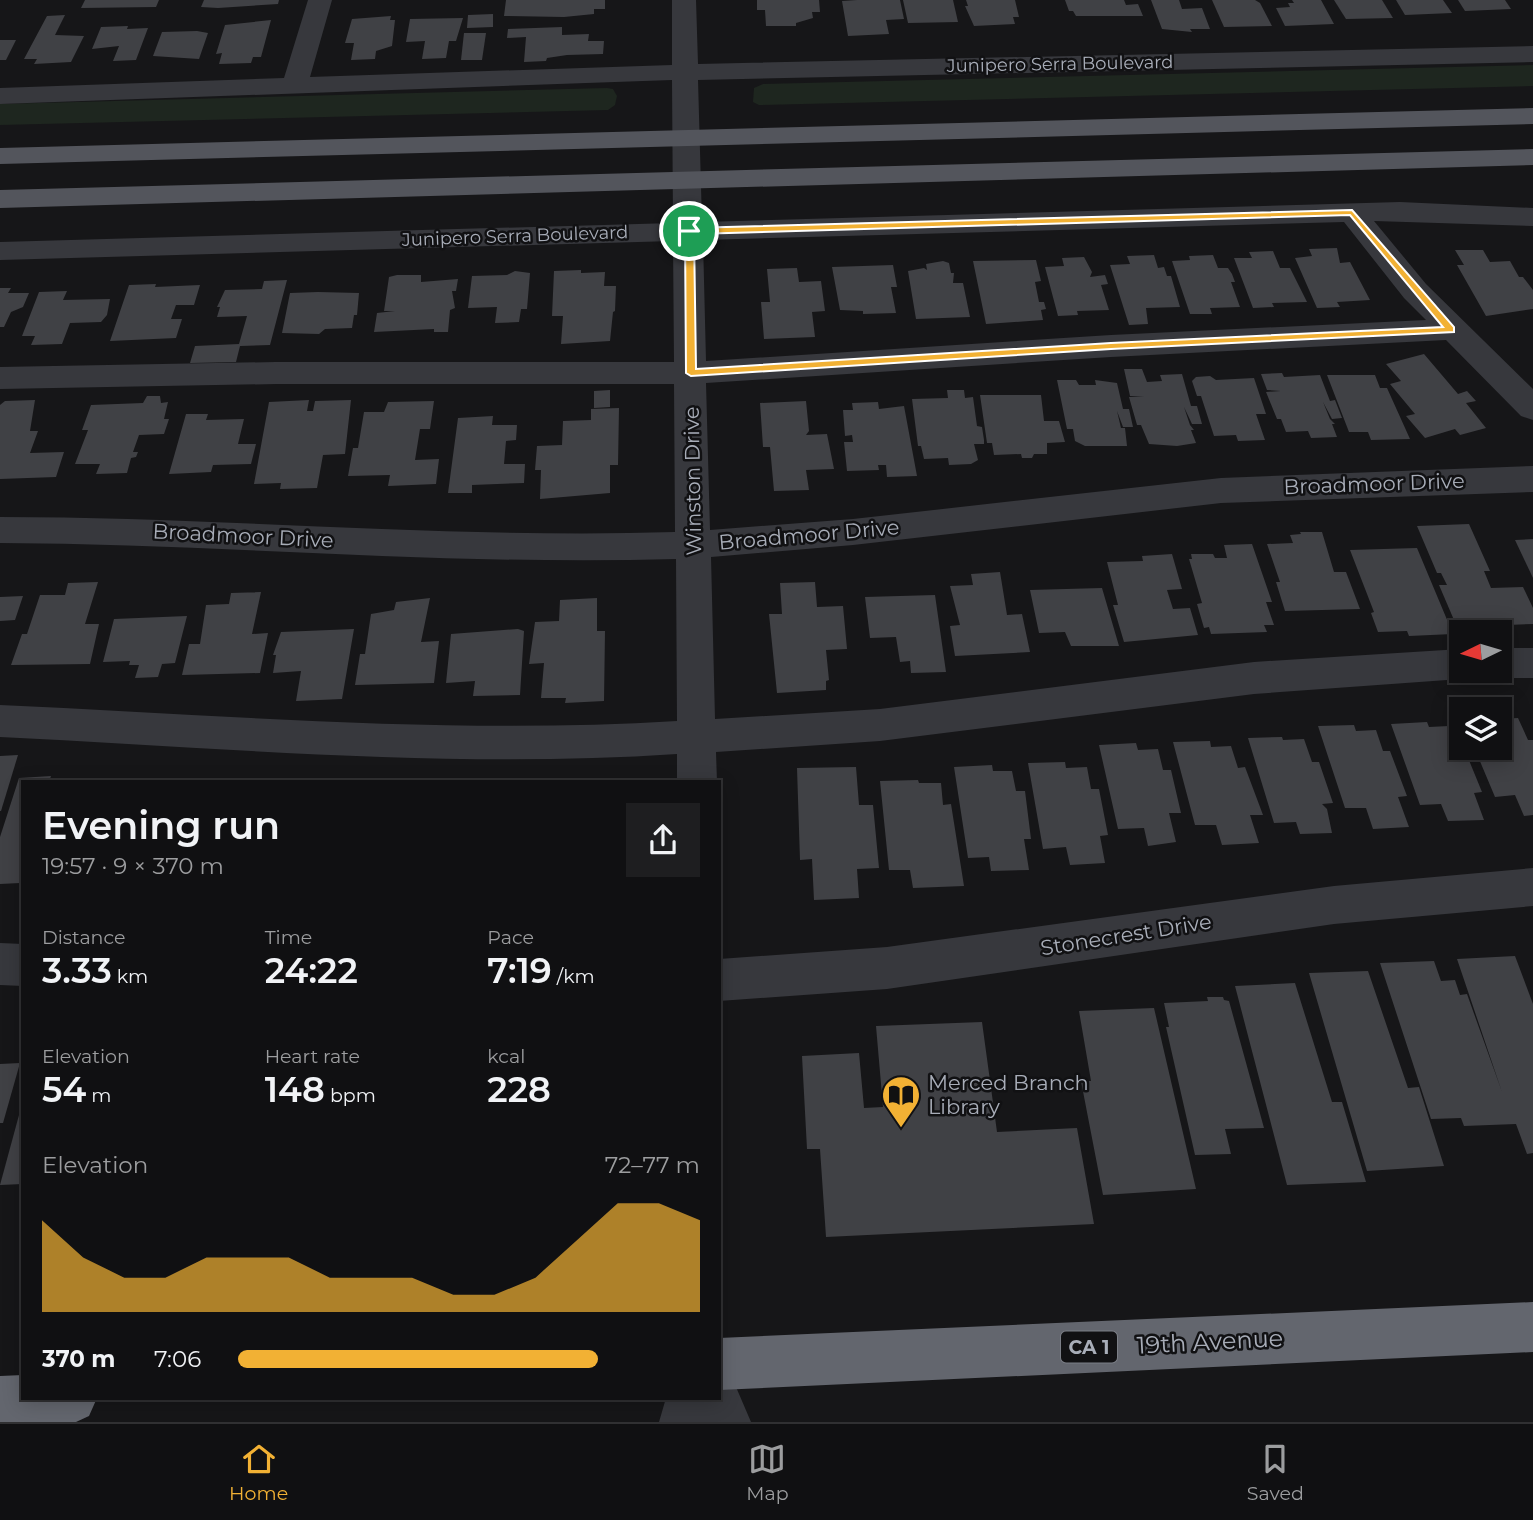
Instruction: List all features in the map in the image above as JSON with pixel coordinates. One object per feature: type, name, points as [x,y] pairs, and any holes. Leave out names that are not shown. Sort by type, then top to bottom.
[{"type":"highway","name":"19th Avenue","points":[[721,1364],[1533,1327]]},
{"type":"highway","points":[[0,1402],[36,1400]]},
{"type":"main road","points":[[0,156],[1533,116]]},
{"type":"main road","points":[[0,199],[1533,157]]},
{"type":"street","points":[[294,88],[320,0]]},
{"type":"street","name":"Winston Drive","points":[[684,0],[697,780]]},
{"type":"street","name":"Junipero Serra Boulevard","points":[[0,96],[294,88],[686,72],[1533,54]]},
{"type":"street","name":"Junipero Serra Boulevard","points":[[0,251],[1352,212],[1447,211],[1533,217]]},
{"type":"street","points":[[1352,212],[1408,282],[1451,329],[1533,408]]},
{"type":"street","points":[[0,378],[276,373],[691,373],[1135,344],[1451,329]]},
{"type":"street","name":"Broadmoor Drive","points":[[0,530],[135,530],[517,549],[694,545],[894,528],[1199,493],[1533,479]]},
{"type":"street","points":[[1512,663],[1533,663]]},
{"type":"street","points":[[0,722],[524,744],[696,738],[894,723],[1254,678],[1449,665]]},
{"type":"street","name":"Stonecrest Drive","points":[[721,980],[914,965],[1321,907],[1533,887]]},
{"type":"street","points":[[0,964],[21,965]]},
{"type":"street","points":[[685,1422],[691,1400]]},
{"type":"street","points":[[716,1400],[725,1422]]},
{"type":"shaded area","points":[[1533,65],[1533,86],[759,105],[753,102],[754,88],[763,84]]},
{"type":"shaded area","points":[[613,89],[617,96],[615,105],[608,110],[0,125],[0,104]]},
{"type":"building","points":[[85,0],[159,0],[156,7],[81,8]]},
{"type":"building","points":[[204,0],[279,0],[278,4],[218,8],[201,7]]},
{"type":"building","points":[[506,0],[605,0],[605,9],[594,9],[594,14],[564,17],[504,16]]},
{"type":"building","points":[[757,0],[819,0],[820,12],[812,12],[813,18],[796,23],[796,26],[766,26],[765,10],[757,10]]},
{"type":"building","points":[[900,0],[904,19],[886,20],[889,34],[848,36],[842,1]]},
{"type":"building","points":[[903,0],[953,0],[958,22],[908,23]]},
{"type":"building","points":[[966,0],[1015,0],[1019,17],[1013,17],[1015,24],[974,26],[965,6],[968,6]]},
{"type":"building","points":[[1065,0],[1124,0],[1126,5],[1138,4],[1143,16],[1076,16],[1073,11],[1069,11]]},
{"type":"building","points":[[1151,0],[1179,0],[1182,9],[1202,8],[1210,29],[1190,29],[1192,32],[1162,29]]},
{"type":"building","points":[[1212,0],[1255,0],[1260,3],[1272,26],[1224,27]]},
{"type":"building","points":[[1292,0],[1321,0],[1334,24],[1285,26],[1276,8],[1290,7],[1288,3],[1294,3]]},
{"type":"building","points":[[1334,0],[1382,0],[1393,18],[1346,19]]},
{"type":"building","points":[[1396,0],[1443,0],[1452,13],[1405,15]]},
{"type":"building","points":[[1458,0],[1505,0],[1511,9],[1465,11]]},
{"type":"building","points":[[493,14],[493,27],[467,28],[468,15]]},
{"type":"building","points":[[65,15],[55,35],[84,36],[71,62],[34,64],[37,59],[24,59],[47,16]]},
{"type":"building","points":[[391,16],[390,20],[395,20],[392,46],[376,51],[375,59],[351,60],[354,43],[345,43],[352,19]]},
{"type":"building","points":[[463,18],[456,41],[449,41],[446,58],[422,59],[425,41],[406,42],[410,19]]},
{"type":"building","points":[[271,20],[261,57],[253,57],[251,63],[219,64],[222,53],[216,54],[225,25]]},
{"type":"building","points":[[128,26],[127,29],[148,28],[136,60],[113,61],[119,46],[92,49],[101,27]]},
{"type":"building","points":[[562,27],[562,35],[589,34],[588,41],[604,41],[603,54],[567,55],[547,58],[546,61],[524,62],[526,37],[507,38],[508,29]]},
{"type":"building","points":[[162,32],[208,33],[199,59],[153,56]]},
{"type":"building","points":[[464,33],[486,33],[482,60],[461,60]]},
{"type":"building","points":[[0,40],[16,40],[6,60],[0,60]]},
{"type":"building","points":[[1337,248],[1340,263],[1350,262],[1370,300],[1337,302],[1340,307],[1317,308],[1295,258],[1312,256],[1309,249]]},
{"type":"building","points":[[1455,250],[1483,250],[1490,262],[1510,261],[1519,277],[1523,277],[1533,290],[1533,309],[1486,316],[1457,265],[1464,265]]},
{"type":"building","points":[[1273,251],[1280,268],[1290,268],[1307,302],[1272,303],[1274,307],[1253,308],[1234,258],[1252,258],[1249,252]]},
{"type":"building","points":[[1154,255],[1158,268],[1164,267],[1167,276],[1171,276],[1180,307],[1146,308],[1148,324],[1129,325],[1110,265],[1130,264],[1127,256]]},
{"type":"building","points":[[1213,255],[1218,268],[1228,268],[1232,274],[1235,282],[1231,282],[1240,307],[1210,308],[1212,314],[1190,314],[1172,261],[1190,260],[1189,256]]},
{"type":"building","points":[[1084,257],[1092,272],[1090,277],[1105,275],[1108,284],[1101,285],[1109,310],[1077,311],[1078,315],[1058,316],[1045,267],[1064,266],[1062,258]]},
{"type":"building","points":[[1036,260],[1041,281],[1035,282],[1039,302],[1044,302],[1046,309],[1041,310],[1043,320],[986,324],[973,261]]},
{"type":"building","points":[[943,261],[949,263],[951,273],[954,273],[953,283],[963,283],[970,317],[916,319],[908,271],[924,268],[927,270],[926,264]]},
{"type":"building","points":[[893,265],[897,287],[891,287],[896,313],[863,314],[863,311],[840,310],[832,267]]},
{"type":"building","points":[[797,268],[799,282],[821,281],[825,311],[812,312],[815,337],[764,339],[761,302],[770,302],[767,269]]},
{"type":"building","points":[[581,270],[581,273],[605,272],[604,286],[616,286],[610,341],[561,344],[563,316],[552,316],[554,271]]},
{"type":"building","points":[[515,271],[530,273],[527,309],[521,309],[519,322],[495,323],[497,307],[468,308],[472,276],[507,275]]},
{"type":"building","points":[[421,275],[421,282],[458,279],[456,291],[452,291],[455,308],[450,310],[448,332],[434,332],[434,329],[374,332],[377,313],[395,311],[384,311],[389,277]]},
{"type":"building","points":[[287,280],[270,345],[240,346],[236,362],[190,363],[195,346],[239,344],[247,316],[217,317],[220,307],[217,307],[225,290],[262,289],[264,281]]},
{"type":"building","points":[[156,284],[155,287],[200,285],[194,305],[176,305],[171,319],[182,319],[176,338],[110,341],[129,285]]},
{"type":"building","points":[[0,288],[11,288],[8,293],[29,293],[23,307],[11,312],[4,327],[0,327]]},
{"type":"building","points":[[67,291],[63,300],[110,299],[107,315],[101,322],[70,323],[62,344],[31,345],[35,336],[22,336],[39,292]]},
{"type":"building","points":[[290,293],[359,293],[357,315],[354,315],[352,328],[325,329],[319,334],[282,333]]},
{"type":"building","points":[[1424,354],[1458,394],[1467,391],[1476,401],[1466,403],[1486,428],[1460,435],[1455,429],[1425,438],[1406,416],[1415,414],[1390,384],[1401,381],[1386,364]]},
{"type":"building","points":[[1124,369],[1142,369],[1147,382],[1162,381],[1160,375],[1182,374],[1191,406],[1197,406],[1202,424],[1192,424],[1184,407],[1194,430],[1191,430],[1196,443],[1177,446],[1149,444],[1141,425],[1137,425],[1129,397],[1144,397],[1130,396]]},
{"type":"building","points":[[1282,373],[1284,377],[1320,375],[1330,401],[1335,400],[1342,418],[1332,419],[1323,402],[1330,419],[1335,424],[1332,424],[1337,437],[1311,438],[1308,431],[1286,432],[1281,419],[1277,419],[1266,392],[1281,391],[1267,390],[1261,374]]},
{"type":"building","points":[[1327,375],[1375,375],[1380,388],[1387,388],[1410,439],[1371,440],[1368,432],[1349,432]]},
{"type":"building","points":[[1210,376],[1216,380],[1254,378],[1266,414],[1256,414],[1265,440],[1238,441],[1236,435],[1214,436],[1201,396],[1197,396],[1192,381],[1196,377]]},
{"type":"building","points":[[1057,380],[1076,380],[1079,385],[1096,385],[1095,380],[1117,383],[1123,409],[1129,409],[1133,427],[1123,427],[1117,411],[1121,428],[1125,428],[1127,446],[1085,446],[1075,441],[1073,429],[1067,429]]},
{"type":"building","points":[[610,390],[610,407],[594,408],[594,391]]},
{"type":"building","points":[[947,390],[964,390],[965,398],[973,397],[977,426],[982,427],[984,444],[974,444],[978,460],[971,464],[949,465],[948,458],[924,459],[921,446],[918,446],[912,399],[948,398]]},
{"type":"building","points":[[980,395],[1041,395],[1044,421],[1059,421],[1065,442],[1047,443],[1047,454],[1034,454],[1032,458],[1022,458],[1021,454],[994,455],[992,443],[987,443]]},
{"type":"building","points":[[147,396],[160,396],[161,403],[168,402],[164,419],[169,419],[164,434],[139,435],[133,452],[138,452],[136,457],[131,458],[127,473],[96,474],[100,464],[75,464],[88,430],[82,430],[91,405],[143,403]]},
{"type":"building","points":[[35,400],[30,431],[38,431],[30,453],[64,452],[56,477],[0,479],[0,405],[5,401]]},
{"type":"building","points":[[309,400],[307,411],[313,411],[315,401],[351,400],[345,454],[323,455],[317,488],[280,489],[281,483],[254,484],[269,402]]},
{"type":"building","points":[[434,401],[430,429],[420,429],[415,460],[439,459],[436,484],[388,486],[390,475],[348,476],[353,448],[358,448],[364,412],[384,412],[388,402]]},
{"type":"building","points":[[806,401],[809,431],[806,435],[827,434],[834,469],[806,470],[809,490],[774,491],[770,447],[763,447],[760,403]]},
{"type":"building","points":[[878,402],[879,409],[904,406],[917,476],[887,477],[886,465],[878,465],[879,470],[847,471],[844,442],[853,442],[852,435],[845,436],[843,410],[853,410],[852,403]]},
{"type":"building","points":[[619,408],[618,465],[610,465],[610,493],[540,499],[541,470],[535,470],[537,446],[562,445],[563,421],[591,420],[591,409]]},
{"type":"building","points":[[186,414],[208,414],[206,420],[244,419],[238,444],[256,444],[251,464],[213,465],[211,472],[169,474]]},
{"type":"building","points":[[493,416],[492,425],[517,425],[516,440],[506,441],[504,464],[525,464],[524,483],[472,485],[472,493],[448,493],[458,418]]},
{"type":"building","points":[[1469,524],[1490,571],[1484,571],[1491,588],[1523,587],[1533,608],[1533,624],[1512,625],[1512,620],[1454,620],[1439,585],[1447,585],[1441,573],[1437,573],[1417,526]]},
{"type":"building","points":[[1300,532],[1322,532],[1334,572],[1346,572],[1360,609],[1285,611],[1276,582],[1280,582],[1267,544],[1293,543],[1290,535],[1301,534]]},
{"type":"building","points":[[1533,539],[1533,578],[1515,540]]},
{"type":"building","points":[[1252,544],[1272,602],[1266,602],[1274,625],[1264,625],[1267,632],[1211,634],[1209,627],[1204,628],[1197,604],[1202,603],[1189,559],[1192,559],[1191,554],[1213,554],[1215,558],[1227,558],[1224,545]]},
{"type":"building","points":[[1417,548],[1449,624],[1449,634],[1409,636],[1407,631],[1378,632],[1371,613],[1374,612],[1350,550]]},
{"type":"building","points":[[1172,554],[1182,589],[1167,590],[1173,609],[1190,608],[1198,635],[1124,642],[1113,605],[1118,605],[1107,562],[1143,561],[1142,556]]},
{"type":"building","points":[[1000,572],[1007,615],[1022,614],[1030,652],[955,656],[950,626],[960,625],[950,586],[973,585],[971,574]]},
{"type":"building","points":[[98,582],[85,624],[99,624],[90,664],[11,665],[22,634],[27,634],[40,595],[65,595],[68,583]]},
{"type":"building","points":[[815,582],[817,607],[843,606],[847,649],[826,650],[829,680],[826,681],[826,690],[777,693],[769,614],[782,614],[780,583]]},
{"type":"building","points":[[1102,588],[1119,646],[1071,646],[1065,632],[1039,633],[1030,590]]},
{"type":"building","points":[[261,592],[252,634],[268,633],[260,673],[182,675],[189,644],[200,644],[206,605],[229,604],[231,593]]},
{"type":"building","points":[[935,595],[946,672],[911,673],[910,661],[900,662],[896,637],[870,638],[865,597]]},
{"type":"building","points":[[23,596],[15,620],[0,621],[0,597]]},
{"type":"building","points":[[430,598],[421,642],[439,641],[434,683],[355,685],[360,654],[365,654],[371,614],[394,610],[396,602]]},
{"type":"building","points":[[597,598],[597,631],[605,631],[604,701],[565,703],[566,698],[541,698],[544,663],[529,664],[535,622],[559,621],[560,600]]},
{"type":"building","points":[[187,616],[175,663],[162,664],[158,677],[135,678],[139,665],[129,665],[130,661],[103,662],[114,619]]},
{"type":"building","points":[[354,629],[342,699],[296,701],[301,671],[273,673],[276,655],[273,655],[281,632]]},
{"type":"building","points":[[518,629],[524,631],[520,695],[473,696],[475,681],[446,683],[451,634]]},
{"type":"building","points":[[1512,718],[1518,718],[1528,740],[1533,740],[1533,815],[1524,816],[1515,795],[1495,797],[1479,760],[1512,760]]},
{"type":"building","points":[[1427,722],[1429,727],[1449,726],[1449,760],[1469,760],[1482,792],[1474,793],[1484,820],[1448,821],[1441,804],[1420,805],[1391,724]]},
{"type":"building","points":[[1354,725],[1356,731],[1376,730],[1383,751],[1390,751],[1407,796],[1398,797],[1409,827],[1373,829],[1366,808],[1345,808],[1318,726]]},
{"type":"building","points":[[1282,737],[1283,740],[1304,739],[1312,762],[1319,762],[1333,803],[1322,804],[1327,809],[1332,833],[1300,834],[1296,822],[1274,823],[1248,738]]},
{"type":"building","points":[[1210,741],[1211,747],[1231,746],[1238,768],[1245,767],[1263,815],[1250,815],[1259,843],[1222,845],[1216,825],[1195,825],[1173,742]]},
{"type":"building","points":[[1136,743],[1138,750],[1158,749],[1163,770],[1171,770],[1181,813],[1169,813],[1176,842],[1148,846],[1144,828],[1118,829],[1099,745]]},
{"type":"building","points":[[18,755],[1,811],[0,811],[0,756]]},
{"type":"building","points":[[1065,762],[1066,768],[1087,767],[1091,789],[1099,789],[1108,835],[1100,836],[1105,863],[1070,865],[1066,847],[1043,849],[1028,763]]},
{"type":"building","points":[[992,765],[993,771],[1012,771],[1016,791],[1025,791],[1031,839],[1024,839],[1029,870],[991,871],[989,857],[968,858],[954,767]]},
{"type":"building","points":[[856,767],[859,805],[873,805],[879,868],[857,869],[859,898],[814,900],[812,859],[800,860],[797,768]]},
{"type":"building","points":[[51,776],[50,780],[21,780],[21,881],[0,884],[0,837],[19,778]]},
{"type":"building","points":[[918,780],[919,783],[941,783],[943,805],[951,804],[964,886],[913,888],[910,870],[889,870],[880,781]]},
{"type":"building","points":[[1515,956],[1533,1004],[1533,1153],[1527,1154],[1516,1124],[1464,1126],[1461,1118],[1431,1119],[1380,963],[1434,961],[1441,981],[1455,980],[1460,995],[1467,994],[1502,1092],[1457,959]]},
{"type":"building","points":[[1368,971],[1408,1088],[1419,1087],[1444,1166],[1367,1171],[1309,973]]},
{"type":"building","points":[[1295,983],[1332,1102],[1342,1102],[1366,1182],[1287,1185],[1235,986]]},
{"type":"building","points":[[1207,997],[1223,997],[1229,1001],[1264,1128],[1225,1129],[1231,1154],[1195,1155],[1166,1027],[1169,1027],[1164,1003],[1208,1001]]},
{"type":"building","points":[[1154,1008],[1196,1189],[1103,1195],[1081,1081],[1091,1081],[1079,1011]]},
{"type":"building","name":"Merced Branch Library","points":[[982,1022],[997,1132],[1077,1128],[1094,1224],[826,1237],[820,1149],[807,1149],[802,1056],[859,1053],[864,1108],[883,1107],[876,1026]]},
{"type":"building","points":[[20,1063],[3,1123],[0,1123],[0,1064]]},
{"type":"building","points":[[21,1108],[21,1184],[0,1185]]},
{"type":"place","name":"Merced Branch Library","points":[[901,1129]]},
{"type":"route","points":[[1352,212],[1415,291],[1451,329],[1111,346],[691,373],[689,231],[1352,212]]}]
